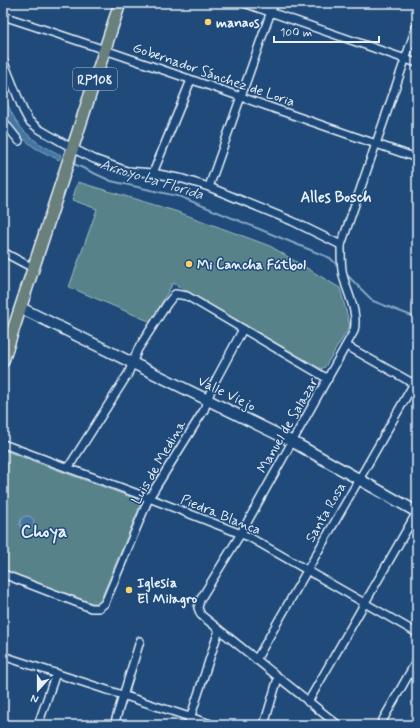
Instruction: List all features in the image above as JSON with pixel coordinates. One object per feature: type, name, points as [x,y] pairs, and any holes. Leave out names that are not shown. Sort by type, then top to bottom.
[{"type":"main road","name":"RP108","points":[[3,361],[120,3]]},
{"type":"street","points":[[244,3],[417,63]]},
{"type":"street","points":[[209,186],[274,3]]},
{"type":"street","name":"Gobernador Sánchez de Loria","points":[[3,16],[105,49],[241,98],[417,158]]},
{"type":"street","points":[[3,60],[23,110],[29,121],[71,152],[127,171],[153,173],[209,186],[292,221],[341,245],[417,25]]},
{"type":"street","points":[[153,173],[191,80]]},
{"type":"street","points":[[3,121],[19,141]]},
{"type":"street","name":"Manuel de Salazar","points":[[219,630],[201,615],[198,608],[200,600],[293,442],[354,331],[356,324],[352,304],[342,271],[341,245]]},
{"type":"street","points":[[3,252],[33,268]]},
{"type":"street","points":[[68,468],[128,374],[142,342],[166,304],[175,294],[187,296],[328,379]]},
{"type":"street","name":"Valle Viejo","points":[[21,308],[293,442],[417,512]]},
{"type":"street","name":"Luis de Medina","points":[[3,574],[91,608],[99,608],[105,603],[149,498],[204,410],[212,387],[243,329]]},
{"type":"street","points":[[347,346],[416,383]]},
{"type":"street","name":"Santa Rosa","points":[[256,660],[307,569],[416,383]]},
{"type":"street","name":"Piedra Blanca","points":[[3,444],[250,537],[417,633]]},
{"type":"street","points":[[308,702],[417,512]]},
{"type":"street","points":[[188,725],[219,630],[338,725]]},
{"type":"street","points":[[114,725],[140,642]]},
{"type":"street","points":[[3,656],[214,725]]},
{"type":"street","points":[[380,725],[417,660]]},
{"type":"street","points":[[38,725],[56,673]]},
{"type":"street","points":[[264,725],[278,678]]},
{"type":"green space","name":"Mi Cancha Fútbol","points":[[78,182],[178,212],[270,246],[340,288],[350,326],[325,367],[321,369],[173,283],[151,322],[69,287],[97,209],[72,200]]},
{"type":"green space","points":[[3,450],[136,499],[140,502],[140,506],[98,603],[92,603],[3,570]]},
{"type":"water","points":[[3,92],[13,115],[24,131],[39,143],[61,155],[59,160],[35,148],[20,136],[10,123],[3,108]]},
{"type":"water","points":[[27,516],[32,518],[34,523],[32,528],[27,530],[22,528],[20,523],[22,518]]},
{"type":"waterway","name":"Arroyo La Florida","points":[[72,163],[111,181],[181,197],[330,258],[336,264]]},
{"type":"waterway","name":"Arroyo La Florida","points":[[347,275],[373,301],[417,318]]},
{"type":"place","name":"manaos","points":[[208,22]]},
{"type":"place","name":"Mi Cancha Fútbol","points":[[189,264]]},
{"type":"place","name":"Iglesia El Milagro","points":[[129,590]]},
{"type":"district","name":"Alles Bosch","points":[[336,197]]},
{"type":"district","name":"Choya","points":[[44,531]]}]
